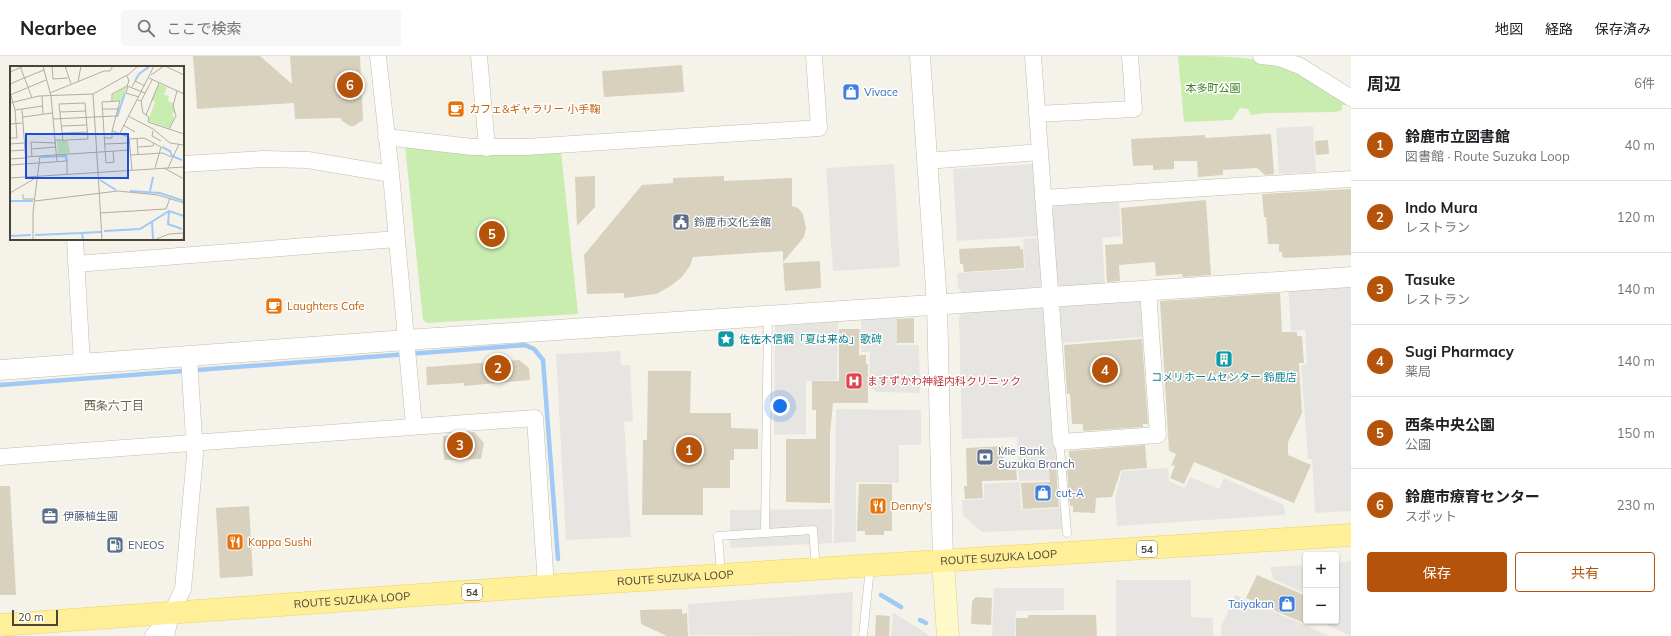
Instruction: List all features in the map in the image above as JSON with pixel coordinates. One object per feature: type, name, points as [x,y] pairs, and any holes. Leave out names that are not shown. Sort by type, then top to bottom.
[{"type":"main road","name":"ROUTE SUZUKA LOOP","points":[[0,625],[171,614],[546,586],[1351,535]]},
{"type":"main road","points":[[943,562],[948,636]]},
{"type":"street","points":[[378,56],[391,174],[414,426]]},
{"type":"street","points":[[479,56],[487,148]]},
{"type":"street","points":[[386,137],[487,148],[526,147],[819,128],[814,56]]},
{"type":"street","points":[[920,56],[938,304],[943,562]]},
{"type":"street","points":[[1033,56],[1061,442],[1158,435],[1148,290]]},
{"type":"street","points":[[1037,114],[1134,109],[1130,56]]},
{"type":"street","points":[[1261,56],[1279,58],[1300,66],[1351,98]]},
{"type":"street","points":[[927,161],[1040,152]]},
{"type":"street","points":[[184,164],[263,159],[308,160],[391,174]]},
{"type":"street","points":[[1044,198],[1351,179]]},
{"type":"street","points":[[76,264],[397,239]]},
{"type":"street","points":[[75,240],[82,364]]},
{"type":"street","points":[[0,370],[82,364],[189,359],[768,315],[1351,277]]},
{"type":"street","points":[[166,636],[171,614],[183,589],[195,443],[189,359]]},
{"type":"street","points":[[0,457],[535,418],[546,586]]},
{"type":"street","points":[[153,636],[171,614]]},
{"type":"lane","points":[[765,533],[768,315]]},
{"type":"lane","points":[[1061,442],[1060,448],[1067,533]]},
{"type":"lane","points":[[721,576],[718,536],[765,533],[813,530],[816,570]]},
{"type":"lane","points":[[863,636],[870,566]]},
{"type":"green space","name":"本多町公園","points":[[1178,56],[1253,59],[1268,61],[1296,69],[1310,76],[1349,105],[1342,105],[1342,110],[1336,112],[1267,113],[1251,115],[1248,109],[1240,108],[1232,120],[1184,122]]},
{"type":"green space","points":[[405,146],[561,151],[578,314],[427,323],[423,320]]},
{"type":"shaded area","points":[[1313,126],[1316,172],[1279,174],[1276,128]]},
{"type":"shaded area","points":[[894,164],[900,267],[833,271],[826,168]]},
{"type":"shaded area","points":[[1034,164],[1039,236],[957,241],[953,169]]},
{"type":"shaded area","points":[[1119,200],[1121,236],[1102,238],[1105,286],[1062,288],[1056,285],[1051,211],[1057,204]]},
{"type":"shaded area","points":[[1041,238],[1043,283],[1039,288],[963,293],[958,288],[957,273],[1025,269],[1023,239]]},
{"type":"shaded area","points":[[1351,282],[1351,511],[1315,513],[1312,459],[1308,459],[1301,365],[1307,364],[1305,330],[1291,331],[1288,286]]},
{"type":"shaded area","points":[[1136,296],[1141,301],[1144,337],[1060,343],[1058,307],[1062,302]]},
{"type":"shaded area","points":[[1042,304],[1047,309],[1059,480],[1019,481],[1017,437],[962,439],[959,317],[965,310]]},
{"type":"shaded area","points":[[898,313],[897,345],[919,345],[920,393],[876,392],[869,385],[870,352],[861,352],[861,317]]},
{"type":"shaded area","points":[[838,321],[837,380],[806,381],[806,434],[774,435],[775,326]]},
{"type":"shaded area","points":[[620,351],[621,365],[630,365],[633,421],[624,422],[631,537],[566,540],[556,354]]},
{"type":"shaded area","points":[[836,409],[921,410],[921,445],[899,445],[899,483],[856,482],[856,542],[834,543]]},
{"type":"shaded area","points":[[1168,468],[1169,481],[1185,488],[1190,477],[1219,489],[1224,478],[1284,505],[1285,515],[1117,526],[1115,497],[1122,471]]},
{"type":"shaded area","points":[[1020,482],[1021,510],[1061,508],[1062,529],[982,532],[963,516],[962,500],[984,499],[984,484]]},
{"type":"shaded area","points":[[832,509],[832,543],[730,548],[730,510]]},
{"type":"shaded area","points":[[1351,561],[1351,636],[1327,625],[1339,624],[1339,563]]},
{"type":"shaded area","points":[[1303,565],[1303,593],[1273,579],[1270,567]]},
{"type":"shaded area","points":[[1116,580],[1191,580],[1191,617],[1213,618],[1213,636],[1116,636]]},
{"type":"shaded area","points":[[994,588],[1064,588],[1064,610],[1016,611],[1015,636],[992,636]]},
{"type":"shaded area","points":[[853,592],[852,636],[689,635],[688,604]]},
{"type":"shaded area","points":[[1235,595],[1329,636],[1221,636],[1221,627]]},
{"type":"shaded area","points":[[893,612],[927,634],[928,636],[891,636]]},
{"type":"building","points":[[193,56],[260,56],[292,84],[290,56],[360,56],[363,120],[354,126],[350,126],[342,121],[341,118],[295,119],[294,103],[197,109]]},
{"type":"building","points":[[682,65],[684,92],[604,97],[602,71]]},
{"type":"building","points":[[1271,134],[1274,174],[1265,175],[1257,168],[1223,170],[1223,175],[1198,177],[1197,161],[1174,161],[1174,169],[1153,170],[1153,165],[1133,166],[1131,139],[1205,135],[1205,138]]},
{"type":"building","points":[[1328,140],[1329,154],[1316,155],[1315,141]]},
{"type":"building","points":[[595,176],[595,207],[577,226],[575,177]]},
{"type":"building","points":[[724,176],[724,181],[792,178],[792,206],[798,208],[803,214],[806,228],[804,237],[783,262],[783,251],[693,257],[690,266],[681,278],[656,294],[624,298],[624,293],[587,294],[584,255],[642,185],[673,183],[673,178]]},
{"type":"building","points":[[1351,189],[1351,255],[1284,258],[1282,257],[1282,252],[1279,252],[1279,244],[1268,244],[1266,217],[1264,217],[1262,194]]},
{"type":"building","points":[[1206,200],[1211,275],[1183,277],[1182,274],[1156,276],[1155,262],[1119,265],[1120,281],[1107,282],[1105,245],[1123,244],[1121,208]]},
{"type":"building","points":[[1020,246],[1020,249],[1023,249],[1024,268],[964,272],[963,264],[960,264],[959,249]]},
{"type":"building","points":[[820,261],[821,288],[785,291],[783,263]]},
{"type":"building","name":"コメリホームセンター 鈴鹿店","points":[[1280,293],[1282,332],[1297,332],[1297,336],[1302,336],[1304,363],[1299,363],[1302,413],[1288,442],[1288,455],[1311,465],[1294,503],[1194,462],[1184,484],[1170,478],[1175,465],[1171,466],[1176,454],[1169,451],[1160,301]]},
{"type":"building","points":[[914,318],[914,343],[897,343],[897,319]]},
{"type":"building","points":[[839,329],[860,329],[859,355],[866,355],[866,364],[868,364],[868,403],[833,403],[830,435],[830,503],[786,502],[786,439],[816,439],[816,410],[812,410],[812,381],[839,381]]},
{"type":"building","points":[[1142,339],[1148,424],[1143,424],[1143,427],[1083,431],[1083,424],[1072,424],[1070,394],[1067,394],[1064,345]]},
{"type":"building","points":[[519,360],[529,368],[530,380],[464,386],[464,383],[427,385],[426,367]]},
{"type":"building","points":[[648,371],[691,371],[690,413],[731,413],[731,428],[758,429],[758,449],[734,449],[734,460],[730,460],[730,488],[703,488],[703,515],[642,515],[643,440],[647,440]]},
{"type":"building","points":[[474,432],[484,443],[481,459],[444,460],[443,436]]},
{"type":"building","points":[[1145,445],[1147,468],[1121,470],[1112,497],[1096,498],[1095,513],[1073,512],[1073,506],[1070,506],[1067,468],[1070,468],[1069,451]]},
{"type":"building","name":"Mie Bank Suzuka Branch","points":[[1003,446],[1004,467],[1016,466],[1017,480],[982,481],[983,498],[965,499],[964,486],[967,486],[966,448]]},
{"type":"building","points":[[1049,469],[1056,469],[1059,507],[1023,509],[1021,483],[1050,482]]},
{"type":"building","points":[[859,484],[892,484],[892,531],[884,531],[884,535],[865,535],[865,531],[857,531]]},
{"type":"building","points":[[0,486],[10,486],[16,595],[0,595]]},
{"type":"building","name":"Kappa Sushi","points":[[249,506],[253,576],[220,578],[216,508]]},
{"type":"building","points":[[1257,575],[1303,595],[1303,623],[1246,598]]},
{"type":"building","points":[[976,597],[992,598],[991,625],[971,624],[972,601]]},
{"type":"building","points":[[682,609],[682,614],[687,613],[688,636],[667,636],[641,624],[640,610]]},
{"type":"building","points":[[876,615],[890,616],[889,636],[875,636]]},
{"type":"building","points":[[1028,615],[1096,615],[1097,636],[1016,636],[1016,618],[1028,618]]},
{"type":"waterway","points":[[0,385],[525,345],[534,349],[543,360],[558,559]]},
{"type":"waterway","points":[[881,595],[901,607]]},
{"type":"waterway","points":[[920,620],[926,623]]},
{"type":"place","name":"鈴鹿市療育センター","points":[[350,85]]},
{"type":"place","name":"Vivace","points":[[851,92]]},
{"type":"place","name":"カフェ&ギャラリー 小手鞠","points":[[456,109]]},
{"type":"place","name":"鈴鹿市文化会館","points":[[681,222]]},
{"type":"place","name":"西条中央公園","points":[[492,234]]},
{"type":"place","name":"Laughters Cafe","points":[[274,306]]},
{"type":"place","name":"佐佐木信綱「夏は来ぬ」歌碑","points":[[726,339]]},
{"type":"place","name":"コメリホームセンター 鈴鹿店","points":[[1224,359]]},
{"type":"place","name":"Indo Mura","points":[[498,368]]},
{"type":"place","name":"Sugi Pharmacy","points":[[1105,370]]},
{"type":"place","name":"ますずかわ神経内科クリニック","points":[[854,381]]},
{"type":"place","name":"Tasuke","points":[[460,445]]},
{"type":"place","name":"鈴鹿市立図書館","points":[[689,450]]},
{"type":"place","name":"Mie Bank Suzuka Branch","points":[[985,457]]},
{"type":"place","name":"cut-A","points":[[1043,493]]},
{"type":"place","name":"Denny's","points":[[878,506]]},
{"type":"place","name":"伊藤植生園","points":[[50,516]]},
{"type":"place","name":"Kappa Sushi","points":[[235,542]]},
{"type":"place","name":"ENEOS","points":[[115,545]]},
{"type":"place","name":"Taiyakan","points":[[1287,604]]},
{"type":"district","name":"西条六丁目","points":[[114,405]]}]
